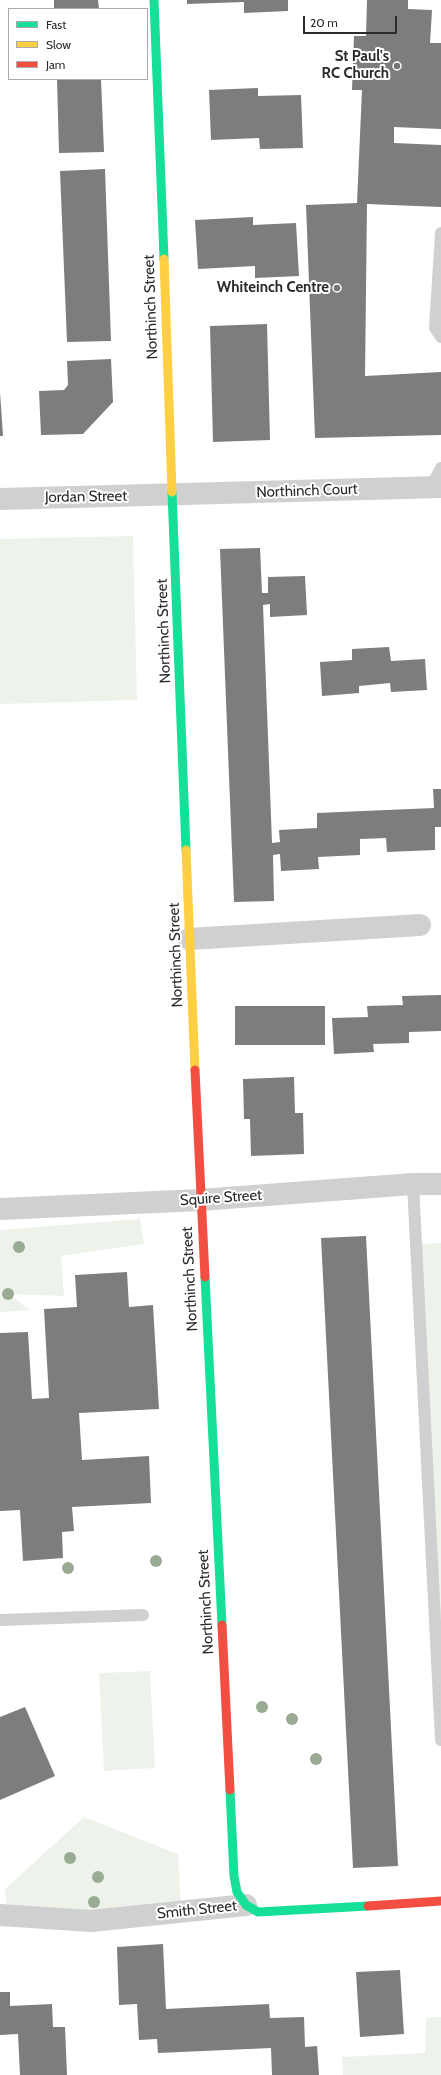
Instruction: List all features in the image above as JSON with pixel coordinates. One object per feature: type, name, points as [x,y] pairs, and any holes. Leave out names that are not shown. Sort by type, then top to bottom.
[{"type":"street","name":"Northinch Street","points":[[154,0],[200,1200],[234,1876],[237,1892],[246,1905]]},
{"type":"street","name":"Northinch Court","points":[[172,495],[436,487]]},
{"type":"street","name":"Jordan Street","points":[[0,499],[172,495]]},
{"type":"street","points":[[189,939],[420,925]]},
{"type":"street","name":"Squire Street","points":[[0,1209],[200,1200],[413,1184],[441,1184]]},
{"type":"street","name":"Smith Street","points":[[0,1915],[91,1921],[246,1905],[258,1912],[274,1912],[441,1901]]},
{"type":"lane","points":[[441,233],[435,328],[441,337]]},
{"type":"lane","points":[[436,487],[441,468]]},
{"type":"lane","points":[[413,1184],[441,1740]]},
{"type":"lane","points":[[0,1620],[143,1615]]},
{"type":"shaded area","points":[[133,536],[137,700],[0,704],[0,539]]},
{"type":"shaded area","points":[[140,1219],[144,1244],[61,1256],[64,1296],[9,1294],[30,1310],[0,1312],[0,1230]]},
{"type":"shaded area","points":[[441,1243],[441,1693],[421,1244]]},
{"type":"shaded area","points":[[150,1671],[155,1768],[104,1771],[99,1673]]},
{"type":"shaded area","points":[[84,1817],[178,1854],[181,1907],[8,1917],[5,1889]]},
{"type":"shaded area","points":[[441,2017],[441,2075],[343,2075],[342,2057],[425,2053],[426,2018]]},
{"type":"building","points":[[54,0],[98,0],[99,8],[54,8]]},
{"type":"building","points":[[187,0],[288,0],[288,11],[244,13],[244,2],[187,4]]},
{"type":"building","points":[[367,0],[408,0],[408,9],[432,10],[430,43],[441,43],[441,129],[394,127],[394,143],[441,145],[441,207],[367,204],[365,376],[441,372],[441,435],[315,438],[306,205],[357,203],[362,90],[352,90],[354,36],[366,36]]},
{"type":"building","points":[[57,80],[101,80],[104,152],[59,153]]},
{"type":"building","points":[[258,88],[258,96],[301,95],[303,148],[260,149],[259,138],[211,140],[209,90]]},
{"type":"building","points":[[105,169],[111,341],[67,342],[60,171]]},
{"type":"building","points":[[253,217],[253,225],[296,223],[299,276],[255,278],[255,266],[198,269],[195,220]]},
{"type":"building","points":[[267,324],[270,440],[213,442],[210,326]]},
{"type":"building","points":[[111,359],[113,402],[83,434],[41,435],[39,391],[64,390],[68,385],[67,361]]},
{"type":"building","points":[[0,392],[3,436],[0,436]]},
{"type":"building","points":[[260,548],[262,593],[268,593],[268,577],[305,576],[307,615],[270,617],[270,604],[263,605],[272,843],[280,842],[279,830],[317,828],[317,813],[434,808],[433,789],[441,789],[441,827],[435,827],[435,850],[387,852],[386,838],[360,839],[360,855],[318,857],[319,869],[281,871],[280,854],[273,855],[274,901],[234,902],[220,549]]},
{"type":"building","points":[[389,647],[391,661],[425,659],[427,690],[391,692],[390,683],[359,686],[359,693],[322,696],[320,662],[352,660],[352,649]]},
{"type":"building","points":[[441,995],[441,1031],[409,1032],[409,1043],[373,1044],[374,1052],[334,1054],[332,1018],[368,1017],[367,1006],[403,1005],[402,996]]},
{"type":"building","points":[[235,1006],[325,1006],[325,1045],[235,1045]]},
{"type":"building","points":[[294,1077],[295,1113],[303,1113],[304,1154],[251,1156],[250,1119],[244,1119],[243,1079]]},
{"type":"building","points":[[366,1236],[398,1866],[353,1868],[321,1238]]},
{"type":"building","points":[[127,1272],[129,1307],[153,1305],[159,1409],[79,1413],[82,1460],[149,1456],[151,1503],[72,1507],[74,1531],[62,1532],[63,1558],[23,1561],[20,1510],[0,1511],[0,1333],[28,1332],[32,1399],[49,1398],[44,1309],[77,1307],[75,1275]]},
{"type":"building","points":[[25,1707],[55,1776],[0,1800],[0,1717]]},
{"type":"building","points":[[163,1944],[166,2009],[269,2004],[270,2018],[304,2017],[305,2047],[317,2046],[319,2075],[272,2075],[271,2048],[158,2053],[157,2039],[139,2040],[137,2004],[119,2005],[117,1947]]},
{"type":"building","points":[[400,1970],[404,2034],[360,2037],[356,1972]]},
{"type":"building","points":[[0,1992],[10,1992],[10,2006],[52,2004],[53,2027],[65,2027],[67,2075],[20,2075],[18,2034],[0,2035]]},
{"type":"traffic: fast","points":[[154,0],[164,259]]},
{"type":"traffic: fast","points":[[172,492],[186,850]]},
{"type":"traffic: fast","points":[[205,1277],[222,1625]]},
{"type":"traffic: fast","points":[[230,1790],[234,1876],[237,1892],[246,1905],[258,1912],[368,1906]]},
{"type":"traffic: slow","points":[[164,259],[172,492]]},
{"type":"traffic: slow","points":[[186,850],[195,1070]]},
{"type":"traffic: jam","points":[[195,1070],[205,1277]]},
{"type":"traffic: jam","points":[[222,1625],[230,1790]]},
{"type":"traffic: jam","points":[[368,1906],[441,1901]]},
{"type":"place","name":"St Paul's RC Church","points":[[397,66]]},
{"type":"place","name":"Whiteinch Centre","points":[[337,288]]}]
